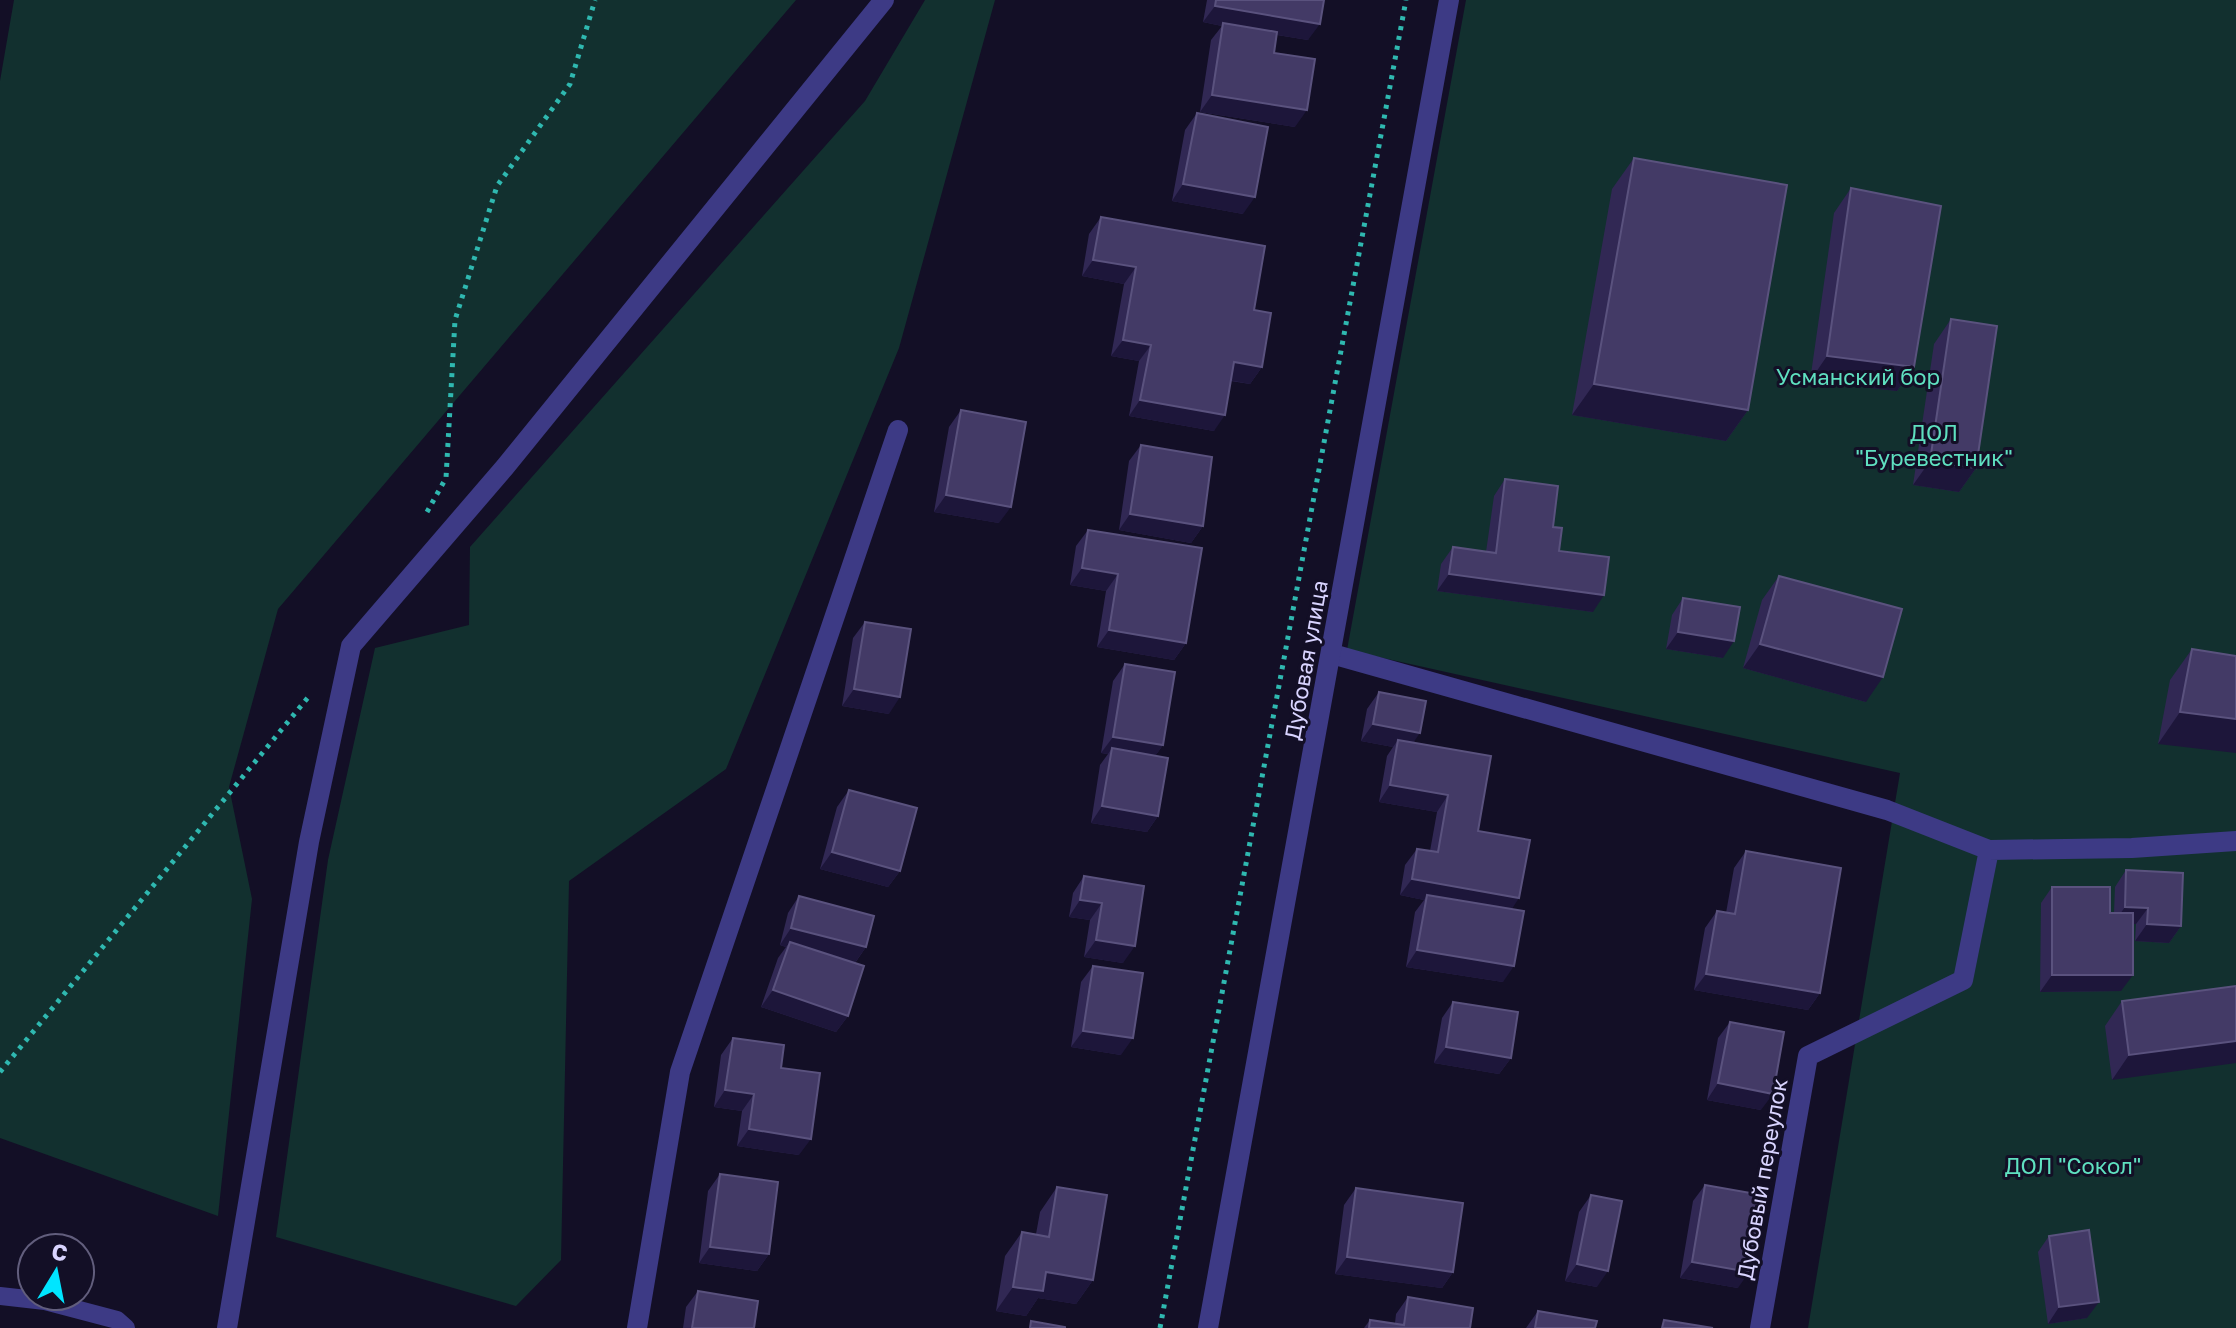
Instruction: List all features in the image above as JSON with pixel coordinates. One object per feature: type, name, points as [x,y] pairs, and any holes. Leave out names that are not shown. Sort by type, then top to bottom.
[{"type":"street","points":[[227,1328],[309,842],[351,646],[505,467],[884,0]]},
{"type":"street","name":"Дубовая улица","points":[[1208,1328],[1449,0]]},
{"type":"street","points":[[637,1328],[680,1072],[898,430]]},
{"type":"street","points":[[1332,654],[1887,810],[1989,850],[2132,848],[2236,841]]},
{"type":"street","name":"Дубовый переулок","points":[[1760,1328],[1808,1056],[1963,980],[1989,850]]},
{"type":"lane","points":[[0,1296],[45,1301],[117,1320],[126,1328]]},
{"type":"path","points":[[424,517],[446,478],[455,320],[497,186],[570,84],[595,0]]},
{"type":"path","points":[[1160,1328],[1406,0]]},
{"type":"path","points":[[0,1072],[310,695]]},
{"type":"green space","points":[[14,0],[796,0],[278,609],[229,787],[252,899],[218,1216],[0,1138],[0,81]]},
{"type":"green space","points":[[925,0],[995,0],[899,348],[726,769],[569,881],[561,1260],[516,1306],[276,1237],[328,860],[375,648],[469,625],[470,547],[865,101]]},
{"type":"green space","name":"Усманский бор","points":[[1466,0],[2236,0],[2236,1328],[1808,1328],[1900,773],[1347,650]]},
{"type":"building","points":[[1216,0],[1324,0],[1320,24],[1215,6]]},
{"type":"building","points":[[1223,23],[1277,32],[1274,53],[1315,59],[1307,110],[1212,95]]},
{"type":"building","points":[[1197,113],[1268,127],[1255,197],[1183,184]]},
{"type":"building","points":[[1634,158],[1787,185],[1748,410],[1594,384]]},
{"type":"building","points":[[1851,188],[1941,206],[1914,367],[1827,356]]},
{"type":"building","points":[[1101,217],[1265,246],[1254,310],[1271,313],[1262,367],[1234,362],[1225,415],[1140,400],[1151,345],[1123,340],[1136,267],[1093,260]]},
{"type":"building","points":[[1951,319],[1997,326],[1976,468],[1930,461]]},
{"type":"building","points":[[961,410],[1026,422],[1011,507],[946,495]]},
{"type":"building","points":[[1141,445],[1212,457],[1203,526],[1130,514]]},
{"type":"building","points":[[1505,479],[1558,486],[1553,527],[1562,528],[1559,551],[1609,557],[1604,595],[1449,574],[1453,547],[1496,553]]},
{"type":"building","points":[[1088,530],[1202,548],[1186,643],[1109,630],[1118,574],[1082,568]]},
{"type":"building","points":[[1779,576],[1902,609],[1883,677],[1760,644]]},
{"type":"building","points":[[1683,598],[1740,607],[1734,641],[1678,632]]},
{"type":"building","points":[[865,622],[911,629],[900,697],[854,689]]},
{"type":"building","points":[[2192,649],[2236,656],[2236,719],[2180,712]]},
{"type":"building","points":[[1125,664],[1175,672],[1163,745],[1113,737]]},
{"type":"building","points":[[1379,692],[1426,701],[1420,733],[1373,724]]},
{"type":"building","points":[[1398,740],[1491,756],[1478,831],[1530,840],[1519,898],[1412,879],[1417,849],[1438,852],[1448,795],[1390,785]]},
{"type":"building","points":[[1112,748],[1168,758],[1158,816],[1102,806]]},
{"type":"building","points":[[849,790],[917,808],[900,871],[832,852]]},
{"type":"building","points":[[1746,851],[1841,868],[1820,993],[1706,974],[1717,911],[1735,914]]},
{"type":"building","points":[[2126,870],[2183,873],[2181,926],[2147,924],[2148,908],[2125,907]]},
{"type":"building","points":[[1084,876],[1144,886],[1135,946],[1096,940],[1102,903],[1080,900]]},
{"type":"building","points":[[2052,887],[2110,887],[2110,913],[2133,913],[2133,975],[2052,975]]},
{"type":"building","points":[[1427,895],[1524,911],[1514,966],[1417,950]]},
{"type":"building","points":[[799,896],[874,916],[866,947],[791,928]]},
{"type":"building","points":[[790,942],[864,966],[848,1016],[773,990]]},
{"type":"building","points":[[1093,966],[1143,973],[1133,1038],[1083,1031]]},
{"type":"building","points":[[2236,986],[2236,1041],[2129,1055],[2122,1001]]},
{"type":"building","points":[[1453,1002],[1518,1012],[1511,1058],[1446,1047]]},
{"type":"building","points":[[1730,1022],[1784,1032],[1773,1094],[1718,1083]]},
{"type":"building","points":[[733,1038],[784,1045],[781,1068],[820,1073],[811,1139],[749,1129],[754,1094],[725,1090]]},
{"type":"building","points":[[720,1174],[778,1182],[769,1254],[710,1247]]},
{"type":"building","points":[[1705,1185],[1762,1195],[1749,1272],[1692,1262]]},
{"type":"building","points":[[1057,1187],[1107,1195],[1093,1280],[1046,1272],[1043,1291],[1013,1287],[1022,1232],[1049,1237]]},
{"type":"building","points":[[1356,1188],[1463,1203],[1453,1272],[1347,1257]]},
{"type":"building","points":[[1591,1195],[1622,1201],[1608,1271],[1577,1264]]},
{"type":"building","points":[[2089,1230],[2099,1302],[2059,1307],[2049,1236]]},
{"type":"building","points":[[698,1291],[758,1301],[754,1328],[692,1328]]},
{"type":"building","points":[[1408,1297],[1473,1308],[1470,1328],[1369,1328],[1370,1320],[1404,1325]]},
{"type":"building","points":[[1538,1311],[1597,1321],[1595,1328],[1535,1328]]},
{"type":"building","points":[[1664,1320],[1713,1328],[1662,1328]]},
{"type":"building","points":[[1031,1321],[1065,1327],[1065,1328],[1030,1328]]},
{"type":"park label","name":"ДОЛ \"Буревестник\"","points":[[1934,446]]},
{"type":"park label","name":"ДОЛ \"Сокол\"","points":[[2073,1166]]}]
